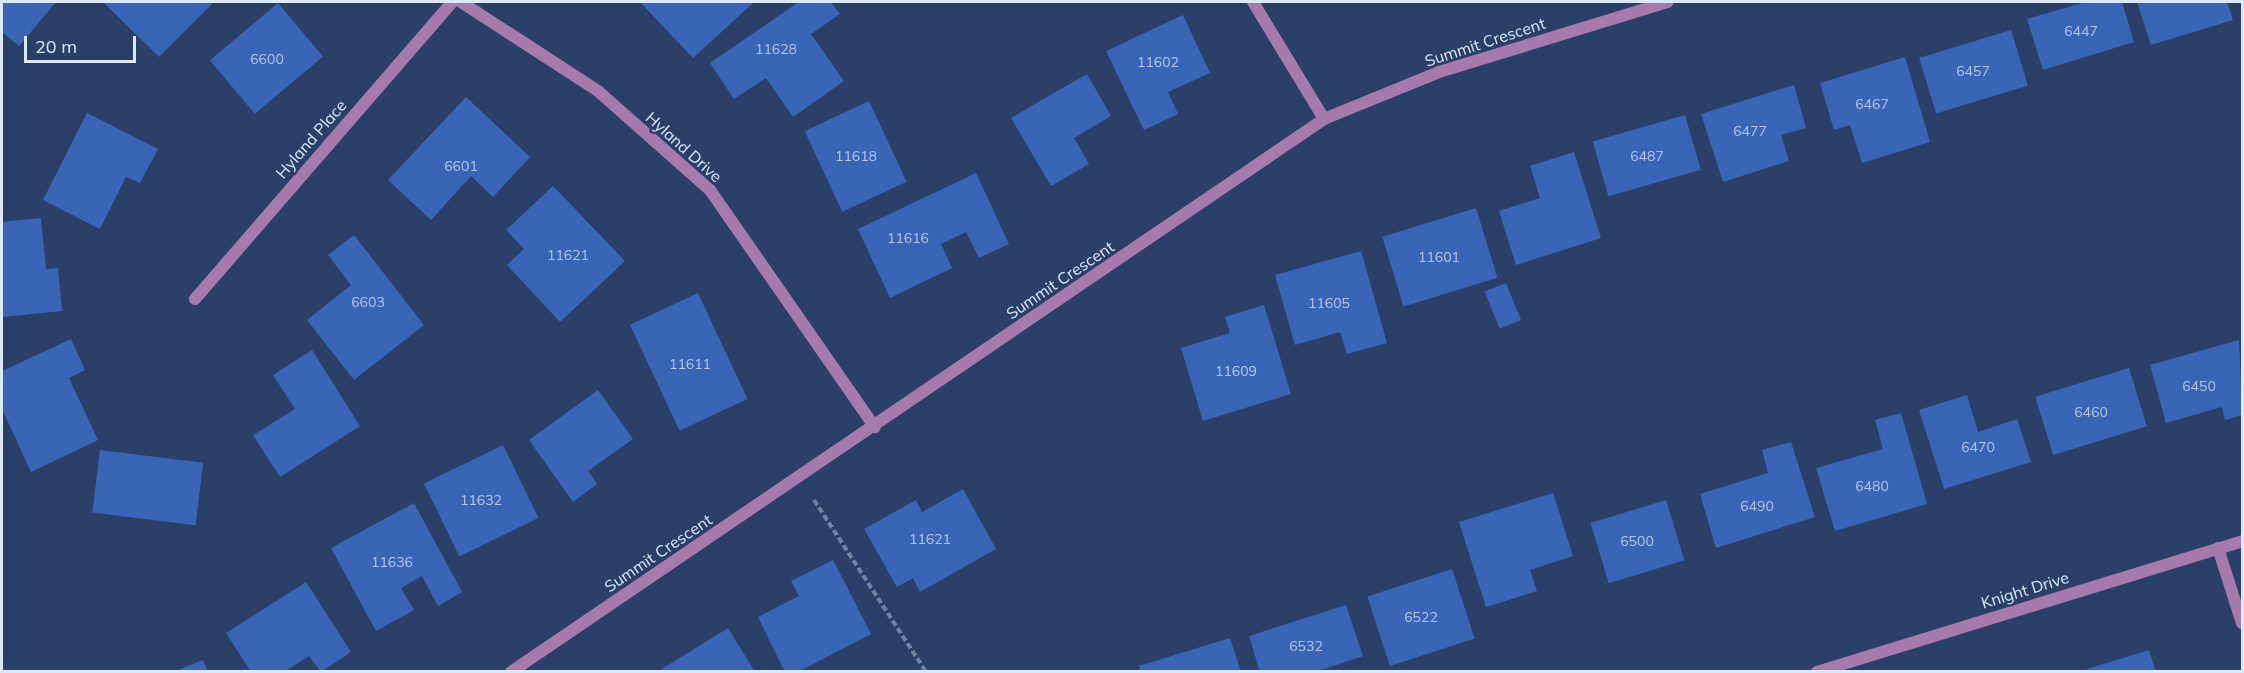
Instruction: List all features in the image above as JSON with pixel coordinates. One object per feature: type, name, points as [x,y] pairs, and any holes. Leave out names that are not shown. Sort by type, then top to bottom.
[{"type":"street","name":"Hyland Place","points":[[195,299],[452,2]]},
{"type":"street","name":"Hyland Drive","points":[[461,2],[597,91],[710,190],[875,427]]},
{"type":"street","points":[[1253,2],[1324,119]]},
{"type":"street","name":"Summit Crescent","points":[[512,672],[875,427],[1324,119],[1439,72],[1668,2]]},
{"type":"street","name":"Knight Drive","points":[[1817,672],[2242,541]]},
{"type":"street","points":[[2218,548],[2242,623]]},
{"type":"path","points":[[814,500],[926,672]]},
{"type":"building","points":[[2,2],[56,2],[19,46],[2,32]]},
{"type":"building","points":[[103,2],[214,2],[159,57]]},
{"type":"building","points":[[640,2],[754,2],[693,58]]},
{"type":"building","points":[[799,2],[831,2],[840,14],[811,34],[844,81],[793,117],[766,78],[734,99],[710,63]]},
{"type":"building","points":[[2086,2],[2122,2],[2134,42],[2043,70],[2027,19]]},
{"type":"building","points":[[2137,2],[2227,2],[2233,20],[2151,45]]},
{"type":"building","points":[[278,3],[323,57],[255,114],[210,60]]},
{"type":"building","points":[[1183,15],[1210,73],[1168,92],[1178,114],[1144,130],[1106,51]]},
{"type":"building","points":[[2011,30],[2028,85],[1936,114],[1919,58]]},
{"type":"building","points":[[1905,57],[1930,142],[1862,163],[1850,125],[1834,130],[1820,83]]},
{"type":"building","points":[[1087,74],[1111,116],[1074,138],[1089,164],[1051,186],[1011,118]]},
{"type":"building","points":[[1794,85],[1806,128],[1781,135],[1789,161],[1723,182],[1701,114]]},
{"type":"building","points":[[466,97],[530,157],[493,197],[471,176],[431,220],[388,180]]},
{"type":"building","points":[[869,101],[907,182],[842,212],[805,131]]},
{"type":"building","points":[[87,113],[158,149],[140,183],[126,177],[100,229],[43,200]]},
{"type":"building","points":[[1685,115],[1701,170],[1608,196],[1593,141]]},
{"type":"building","points":[[1574,152],[1601,238],[1516,265],[1499,211],[1540,198],[1530,166]]},
{"type":"building","points":[[976,173],[1009,244],[979,258],[966,232],[941,244],[952,268],[890,298],[858,229]]},
{"type":"building","points":[[553,186],[625,261],[560,322],[507,265],[524,249],[506,230]]},
{"type":"building","points":[[1476,208],[1497,278],[1404,306],[1382,237]]},
{"type":"building","points":[[41,218],[46,269],[58,268],[62,311],[2,317],[2,222]]},
{"type":"building","points":[[354,235],[424,325],[354,380],[307,320],[351,285],[328,255]]},
{"type":"building","points":[[1361,251],[1387,343],[1347,354],[1340,332],[1295,345],[1275,275]]},
{"type":"building","points":[[1506,283],[1521,320],[1500,329],[1485,292]]},
{"type":"building","points":[[698,293],[747,399],[679,431],[630,325]]},
{"type":"building","points":[[1264,305],[1291,394],[1203,421],[1181,348],[1230,333],[1225,317]]},
{"type":"building","points":[[71,339],[85,370],[69,378],[98,440],[31,472],[2,409],[2,371]]},
{"type":"building","points":[[2239,340],[2242,415],[2225,420],[2222,407],[2166,423],[2150,365]]},
{"type":"building","points":[[312,350],[360,426],[280,477],[253,435],[295,409],[273,375]]},
{"type":"building","points":[[2129,368],[2147,426],[2053,455],[2035,397]]},
{"type":"building","points":[[598,390],[633,439],[588,471],[597,484],[573,502],[529,440]]},
{"type":"building","points":[[1967,395],[1978,432],[2017,419],[2031,462],[1944,489],[1919,410]]},
{"type":"building","points":[[1901,413],[1927,504],[1835,531],[1816,468],[1883,449],[1875,420]]},
{"type":"building","points":[[1791,442],[1815,517],[1716,548],[1700,494],[1768,473],[1762,450]]},
{"type":"building","points":[[503,445],[539,518],[459,556],[424,484]]},
{"type":"building","points":[[100,450],[203,463],[196,525],[92,513]]},
{"type":"building","points":[[963,489],[996,549],[920,592],[913,578],[897,587],[864,529],[916,500],[922,512]]},
{"type":"building","points":[[1553,493],[1573,556],[1530,570],[1537,591],[1486,607],[1459,522]]},
{"type":"building","points":[[1666,500],[1684,560],[1609,583],[1590,523]]},
{"type":"building","points":[[414,503],[462,592],[438,606],[422,576],[401,588],[414,610],[376,631],[331,548]]},
{"type":"building","points":[[833,560],[871,634],[798,672],[785,672],[758,617],[799,596],[791,581]]},
{"type":"building","points":[[1452,569],[1475,638],[1390,666],[1367,597]]},
{"type":"building","points":[[306,582],[351,652],[321,672],[309,656],[284,672],[251,672],[226,633]]},
{"type":"building","points":[[1346,605],[1363,656],[1315,672],[1260,672],[1249,636]]},
{"type":"building","points":[[728,628],[755,672],[657,672]]},
{"type":"building","points":[[1230,638],[1241,672],[1140,672],[1139,666]]},
{"type":"building","points":[[2149,650],[2156,672],[2088,672],[2087,669]]},
{"type":"building","points":[[203,660],[208,672],[175,672],[175,671]]}]
